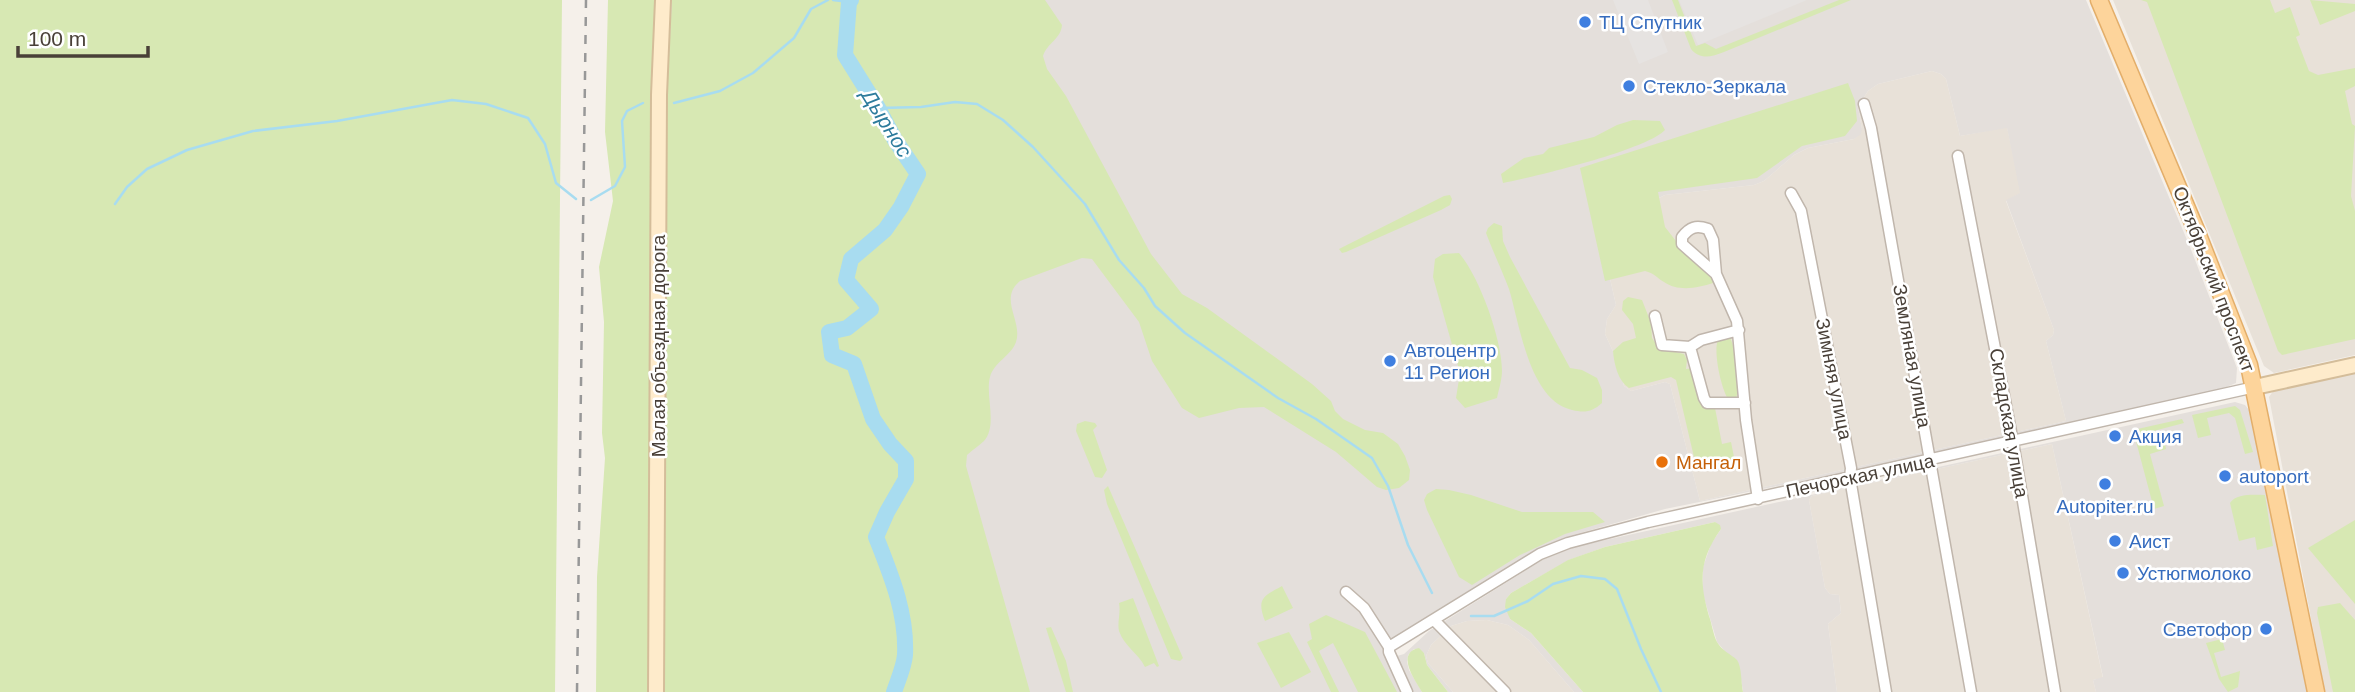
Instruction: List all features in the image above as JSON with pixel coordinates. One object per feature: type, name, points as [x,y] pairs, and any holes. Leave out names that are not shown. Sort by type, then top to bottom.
[{"type":"main road","name":"Октябрьский проспект","points":[[2099,0],[2196,230],[2249,365],[2316,692]]},
{"type":"street","name":"Малая объездная дорога","points":[[656,692],[659,108],[663,0]]},
{"type":"street","name":"Земляная улица","points":[[1864,104],[1871,128],[1971,692]]},
{"type":"street","name":"Складская улица","points":[[1958,156],[2013,442],[2055,692]]},
{"type":"street","name":"Зимняя улица","points":[[1791,192],[1801,211],[1814,270],[1851,468],[1850,478],[1886,692]]},
{"type":"street","points":[[1716,274],[1682,244],[1682,237],[1693,227],[1708,229],[1713,240],[1716,274],[1737,321],[1758,499]]},
{"type":"street","points":[[1655,316],[1662,345],[1690,347],[1701,340],[1739,330]]},
{"type":"street","points":[[1690,347],[1703,398],[1707,403],[1745,403]]},
{"type":"street","name":"Печорская улица","points":[[1389,650],[1551,549],[1648,522],[2355,365]]},
{"type":"street","points":[[1346,593],[1364,608],[1389,650],[1407,692]]},
{"type":"street","points":[[1434,620],[1505,692]]},
{"type":"shaded area","points":[[670,0],[2086,0],[2190,247],[2237,368],[2236,383],[2219,390],[1665,509],[1566,537],[1538,550],[1413,627],[1393,646],[1393,653],[1397,656],[1404,654],[1429,631],[1544,559],[1578,546],[2235,402],[2245,405],[2250,411],[2307,692],[2096,692],[2093,680],[2103,677],[2052,444],[1812,496],[1809,500],[1825,588],[1830,594],[1839,595],[1841,613],[1828,624],[1837,692],[1743,692],[1739,666],[1717,642],[1702,591],[1703,567],[1711,544],[1721,529],[1715,522],[1605,547],[1569,560],[1511,593],[1506,599],[1510,619],[1531,633],[1583,692],[1574,692],[1529,640],[1508,625],[1487,620],[1467,621],[1451,626],[1431,645],[1426,656],[1428,663],[1453,692],[1448,692],[1427,665],[1424,653],[1414,649],[1408,655],[1407,662],[1422,692],[662,692],[666,95]],"holes":[[[1932,71],[1946,79],[1960,136],[2007,128],[2020,193],[2006,200],[2054,330],[2053,335],[2046,341],[2066,421],[1700,501],[1670,384],[1665,382],[1631,391],[1624,386],[1617,360],[1605,334],[1607,319],[1616,305],[1609,274],[1649,203],[1665,195],[1754,185],[1764,181],[1794,155],[1808,148],[1854,139],[1861,134],[1858,107],[1868,91],[1878,84]]]},
{"type":"shaded area","points":[[1613,0],[1648,0],[1668,52],[1639,64]]},
{"type":"shaded area","points":[[1679,0],[1807,0],[1698,45]]},
{"type":"shaded area","points":[[2113,0],[2355,0],[2355,355],[2274,373],[2264,366]]},
{"type":"shaded area","points":[[1932,71],[1946,79],[1960,136],[2007,127],[2021,193],[2006,201],[2054,330],[2053,335],[2046,341],[2066,421],[1700,501],[1670,384],[1665,382],[1631,391],[1624,386],[1617,360],[1605,334],[1607,319],[1616,305],[1609,274],[1649,203],[1665,195],[1754,185],[1764,181],[1794,155],[1808,148],[1854,139],[1862,129],[1858,107],[1868,91],[1878,84]]},
{"type":"shaded area","points":[[2355,369],[2355,692],[2325,692],[2269,397],[2276,387]]},
{"type":"shaded area","points":[[2052,444],[2103,678],[2093,680],[2096,692],[1837,692],[1828,624],[1841,613],[1839,595],[1830,594],[1825,588],[1809,500],[1812,496]]},
{"type":"shaded area","points":[[1487,620],[1508,625],[1529,640],[1574,692],[1453,692],[1428,663],[1426,656],[1431,645],[1451,626],[1467,621]]},
{"type":"green space","points":[[0,0],[562,0],[555,692],[0,692]]},
{"type":"green space","points":[[608,0],[657,0],[651,692],[596,692],[597,577],[605,458],[602,433],[604,322],[599,267],[613,201],[605,132]]},
{"type":"green space","points":[[672,0],[1045,0],[1062,25],[1059,34],[1043,56],[1047,69],[1066,96],[1151,254],[1182,294],[1207,308],[1312,384],[1331,401],[1335,411],[1343,419],[1365,430],[1383,433],[1398,444],[1410,470],[1409,480],[1399,488],[1386,490],[1377,487],[1336,452],[1264,407],[1239,408],[1199,418],[1182,408],[1152,361],[1139,322],[1092,259],[1082,258],[1020,281],[1014,288],[1011,303],[1016,342],[990,377],[991,419],[988,434],[984,441],[967,455],[966,466],[1030,692],[664,692],[667,95]]},
{"type":"green space","points":[[1672,0],[1678,0],[1696,46],[1705,43],[1716,49],[1839,0],[1851,0],[1724,52],[1706,56],[1698,55],[1691,49]]},
{"type":"green space","points":[[2141,0],[2270,0],[2275,13],[2290,7],[2300,35],[2296,37],[2309,71],[2318,75],[2355,68],[2355,86],[2345,91],[2352,124],[2355,126],[2351,196],[2355,211],[2355,339],[2282,355],[2278,351],[2147,2]]},
{"type":"green space","points":[[2310,0],[2355,4],[2355,11],[2320,25]]},
{"type":"green space","points":[[1848,83],[1855,101],[1857,121],[1845,136],[1802,146],[1757,178],[1658,192],[1665,227],[1683,250],[1715,279],[1713,283],[1695,288],[1675,287],[1645,271],[1605,281],[1580,168]]},
{"type":"green space","points":[[1633,120],[1660,121],[1665,130],[1654,138],[1614,154],[1503,183],[1501,174],[1524,158],[1543,154],[1549,148],[1594,137]]},
{"type":"green space","points":[[1450,195],[1450,205],[1441,210],[1346,252],[1342,253],[1339,249],[1444,196]]},
{"type":"green space","points":[[1494,223],[1502,226],[1503,241],[1510,257],[1570,368],[1582,370],[1597,378],[1602,390],[1602,403],[1595,408],[1577,411],[1557,403],[1536,377],[1522,340],[1509,289],[1486,233]]},
{"type":"green space","points":[[1459,253],[1467,263],[1488,309],[1498,342],[1502,371],[1497,398],[1465,408],[1456,398],[1460,373],[1433,277],[1435,259],[1443,254]]},
{"type":"green space","points":[[1628,297],[1642,300],[1651,323],[1652,338],[1659,348],[1684,354],[1687,360],[1686,369],[1693,368],[1706,408],[1715,408],[1722,444],[1731,442],[1735,462],[1697,470],[1676,380],[1671,377],[1629,388],[1619,377],[1613,351],[1623,342],[1636,338],[1633,324],[1622,310],[1623,301]]},
{"type":"green space","points":[[1730,337],[1738,368],[1736,399],[1728,399],[1725,394],[1717,361],[1718,340]]},
{"type":"green space","points":[[2235,406],[2240,410],[2253,452],[2245,454],[2235,418],[2229,413],[2207,418],[2211,435],[2198,438],[2192,415]]},
{"type":"green space","points":[[2182,419],[2184,423],[2146,433],[2149,443],[2164,440],[2166,449],[2150,454],[2164,506],[2154,509],[2133,430]]},
{"type":"green space","points":[[1085,421],[1097,426],[1093,430],[1107,470],[1102,478],[1095,477],[1076,431],[1077,424]]},
{"type":"green space","points":[[1108,486],[1183,658],[1180,661],[1171,659],[1107,504],[1104,490]]},
{"type":"green space","points":[[1436,489],[1471,495],[1522,512],[1593,512],[1605,522],[1565,534],[1520,555],[1472,585],[1459,577],[1427,510],[1424,500],[1427,494]]},
{"type":"green space","points":[[2265,495],[2273,546],[2257,550],[2255,537],[2239,541],[2230,503],[2241,496]]},
{"type":"green space","points":[[2355,520],[2355,604],[2308,548]]},
{"type":"green space","points":[[1715,522],[1721,529],[1705,561],[1704,592],[1714,636],[1721,648],[1739,663],[1743,692],[1583,692],[1531,633],[1510,619],[1505,607],[1506,599],[1511,593],[1568,560],[1605,547]]},
{"type":"green space","points":[[1282,586],[1293,608],[1265,621],[1261,607],[1263,599]]},
{"type":"green space","points":[[1133,598],[1159,666],[1157,667],[1154,663],[1145,667],[1119,631],[1119,603]]},
{"type":"green space","points":[[2340,603],[2355,620],[2355,692],[2333,692],[2317,613],[2318,607]]},
{"type":"green space","points":[[1326,615],[1365,632],[1397,692],[1358,692],[1333,643],[1319,651],[1339,692],[1331,692],[1307,642],[1312,639],[1309,624]]},
{"type":"green space","points":[[1051,627],[1066,661],[1073,692],[1066,692],[1046,628]]},
{"type":"green space","points":[[1289,632],[1311,672],[1281,688],[1257,643]]},
{"type":"green space","points":[[2222,639],[2225,650],[2214,653],[2221,677],[2240,671],[2238,687],[2228,692],[2219,679],[2206,643]]},
{"type":"green space","points":[[1419,648],[1424,653],[1427,665],[1448,692],[1422,692],[1408,661],[1408,655]]},
{"type":"waterway","points":[[674,103],[720,91],[753,73],[794,38],[811,9],[828,0]]},
{"type":"waterway","points":[[833,0],[849,2]]},
{"type":"waterway","name":"Дырнос","points":[[851,0],[845,55],[918,174],[901,207],[885,230],[851,259],[846,280],[871,309],[847,328],[829,332],[832,355],[854,364],[873,419],[906,461],[906,479],[876,537],[897,594],[905,639],[904,660],[894,692]]},
{"type":"waterway","points":[[115,204],[127,187],[147,169],[187,150],[253,131],[337,121],[452,100],[486,104],[528,118],[545,144],[556,183],[576,199]]},
{"type":"waterway","points":[[878,108],[921,107],[955,102],[977,104],[1003,120],[1033,147],[1085,204],[1119,260],[1144,288],[1155,306],[1185,333],[1278,398],[1316,419],[1372,458],[1388,486],[1408,545],[1432,593]]},
{"type":"waterway","points":[[591,200],[615,186],[625,167],[622,121],[627,111],[643,103]]},
{"type":"waterway","points":[[1471,616],[1494,616],[1528,601],[1553,584],[1581,576],[1605,579],[1617,589],[1661,692]]},
{"type":"railway","points":[[577,692],[586,0]]},
{"type":"place","name":"ТЦ Спутник","points":[[1585,22]]},
{"type":"place","name":"Стекло-Зеркала","points":[[1629,86]]},
{"type":"place","name":"Автоцентр 11 Регион","points":[[1390,361]]},
{"type":"place","name":"Акция","points":[[2115,436]]},
{"type":"place","name":"Мангал","points":[[1662,462]]},
{"type":"place","name":"autoport","points":[[2225,476]]},
{"type":"place","name":"Autopiter.ru","points":[[2105,484]]},
{"type":"place","name":"Аист","points":[[2115,541]]},
{"type":"place","name":"Устюгмолоко","points":[[2123,573]]},
{"type":"place","name":"Светофор","points":[[2266,629]]}]
